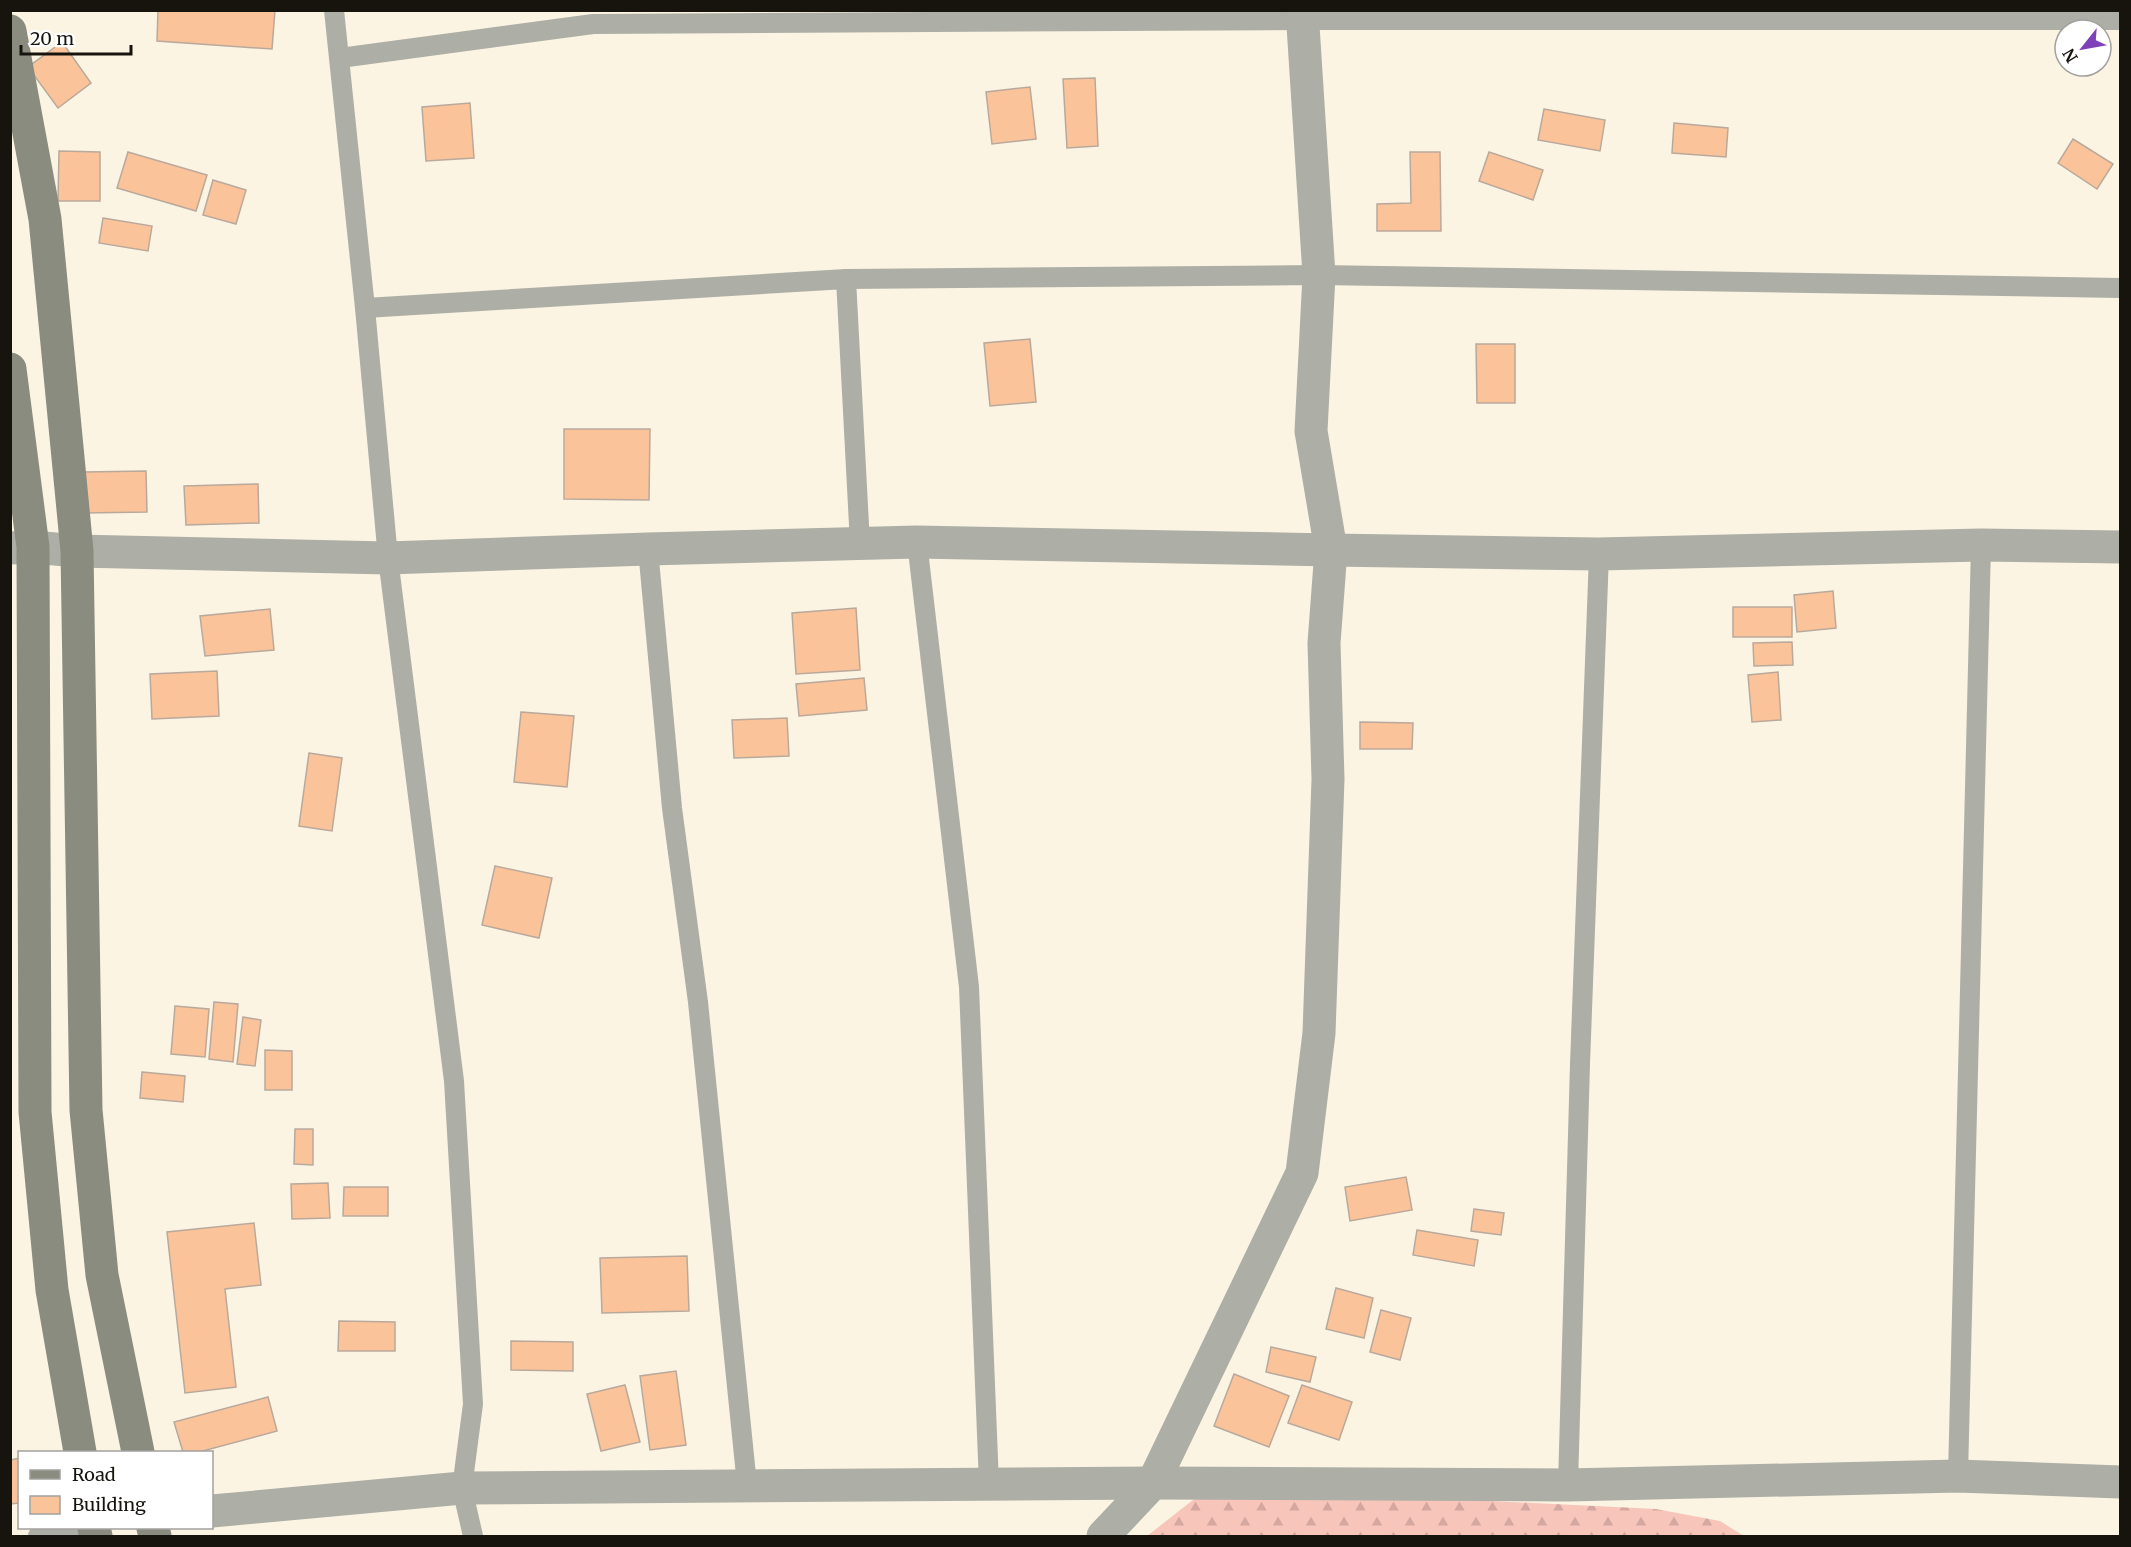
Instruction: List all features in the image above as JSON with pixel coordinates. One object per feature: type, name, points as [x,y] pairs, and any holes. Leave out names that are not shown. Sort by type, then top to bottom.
[{"type":"main road","points":[[10,31],[45,219],[77,551],[86,1110],[102,1275],[138,1451]]},
{"type":"main road","points":[[10,369],[22,548],[34,1112],[52,1290],[80,1451]]},
{"type":"street","points":[[1103,1536],[1153,1483],[1302,1173],[1319,1033],[1328,780],[1324,643],[1331,550],[1311,432],[1319,275],[1302,15]]},
{"type":"street","points":[[22,548],[388,558],[917,542],[1599,554],[1981,545],[2121,547]]},
{"type":"street","points":[[213,1510],[462,1488],[1153,1483],[1568,1485],[1958,1476],[2121,1482]]},
{"type":"lane","points":[[334,10],[388,558],[454,1081],[473,1404],[462,1488],[473,1536]]},
{"type":"lane","points":[[340,58],[593,24],[1302,15],[2121,20]]},
{"type":"lane","points":[[365,308],[846,279],[1319,275],[2121,288]]},
{"type":"lane","points":[[846,279],[860,544]]},
{"type":"lane","points":[[917,542],[969,987],[989,1484]]},
{"type":"lane","points":[[1958,1476],[1981,545]]},
{"type":"lane","points":[[648,549],[672,808],[698,1002],[747,1485]]},
{"type":"lane","points":[[1568,1485],[1599,554]]},
{"type":"lane","points":[[38,1536],[71,1529]]},
{"type":"green space","points":[[1198,1496],[1408,1497],[1656,1509],[1720,1521],[1744,1536],[1147,1536]]},
{"type":"building","points":[[158,10],[275,10],[272,49],[157,41]]},
{"type":"building","points":[[62,42],[91,83],[58,108],[28,67]]},
{"type":"building","points":[[1095,78],[1098,146],[1067,148],[1063,79]]},
{"type":"building","points":[[1030,87],[1036,139],[992,144],[986,92]]},
{"type":"building","points":[[470,103],[474,158],[426,161],[422,107]]},
{"type":"building","points":[[1544,109],[1605,120],[1600,151],[1538,140]]},
{"type":"building","points":[[1674,123],[1728,128],[1726,157],[1672,153]]},
{"type":"building","points":[[2073,139],[2113,164],[2097,189],[2058,163]]},
{"type":"building","points":[[59,151],[100,152],[100,201],[58,201]]},
{"type":"building","points":[[128,152],[207,175],[196,211],[117,188]]},
{"type":"building","points":[[1410,152],[1440,152],[1441,231],[1377,231],[1377,204],[1411,203]]},
{"type":"building","points":[[1489,152],[1543,170],[1533,200],[1479,181]]},
{"type":"building","points":[[213,180],[246,190],[236,224],[203,215]]},
{"type":"building","points":[[103,218],[152,226],[148,251],[99,243]]},
{"type":"building","points":[[1030,339],[1036,402],[990,406],[984,343]]},
{"type":"building","points":[[1476,344],[1515,344],[1515,403],[1477,403]]},
{"type":"building","points":[[564,429],[650,429],[649,500],[564,499]]},
{"type":"building","points":[[146,471],[147,512],[84,513],[84,472]]},
{"type":"building","points":[[258,484],[259,523],[186,525],[184,486]]},
{"type":"building","points":[[1833,591],[1836,628],[1797,632],[1794,595]]},
{"type":"building","points":[[1733,607],[1792,607],[1792,637],[1733,637]]},
{"type":"building","points":[[856,608],[860,670],[796,674],[792,613]]},
{"type":"building","points":[[270,609],[274,650],[205,656],[200,616]]},
{"type":"building","points":[[1792,642],[1793,665],[1754,666],[1753,643]]},
{"type":"building","points":[[217,671],[219,716],[152,719],[150,674]]},
{"type":"building","points":[[1778,672],[1781,720],[1752,722],[1748,675]]},
{"type":"building","points":[[864,678],[867,710],[799,716],[796,684]]},
{"type":"building","points":[[521,712],[574,716],[567,787],[514,782]]},
{"type":"building","points":[[787,718],[789,756],[734,758],[732,720]]},
{"type":"building","points":[[1360,722],[1413,723],[1412,749],[1360,749]]},
{"type":"building","points":[[309,753],[342,758],[332,831],[299,826]]},
{"type":"building","points":[[495,866],[552,878],[539,938],[482,925]]},
{"type":"building","points":[[214,1002],[238,1004],[233,1062],[209,1059]]},
{"type":"building","points":[[175,1006],[209,1009],[205,1057],[171,1054]]},
{"type":"building","points":[[243,1017],[261,1020],[255,1066],[237,1064]]},
{"type":"building","points":[[265,1050],[292,1051],[292,1090],[265,1090]]},
{"type":"building","points":[[142,1072],[185,1076],[183,1102],[140,1098]]},
{"type":"building","points":[[295,1129],[313,1129],[313,1165],[294,1164]]},
{"type":"building","points":[[1406,1177],[1412,1210],[1350,1221],[1345,1187]]},
{"type":"building","points":[[328,1183],[330,1218],[292,1219],[291,1184]]},
{"type":"building","points":[[344,1187],[388,1187],[388,1216],[343,1216]]},
{"type":"building","points":[[1474,1209],[1504,1213],[1501,1235],[1471,1231]]},
{"type":"building","points":[[254,1223],[261,1285],[225,1289],[236,1387],[185,1393],[167,1232]]},
{"type":"building","points":[[1417,1230],[1478,1240],[1474,1266],[1413,1255]]},
{"type":"building","points":[[687,1256],[689,1311],[602,1313],[600,1258]]},
{"type":"building","points":[[1336,1288],[1373,1298],[1364,1338],[1326,1329]]},
{"type":"building","points":[[1381,1310],[1411,1318],[1400,1360],[1370,1352]]},
{"type":"building","points":[[339,1321],[395,1322],[395,1351],[338,1351]]},
{"type":"building","points":[[511,1341],[573,1342],[573,1371],[511,1370]]},
{"type":"building","points":[[1271,1347],[1316,1357],[1310,1382],[1266,1372]]},
{"type":"building","points":[[676,1371],[686,1445],[650,1450],[640,1376]]},
{"type":"building","points":[[1234,1374],[1289,1396],[1269,1447],[1214,1426]]},
{"type":"building","points":[[625,1385],[640,1442],[601,1451],[587,1394]]},
{"type":"building","points":[[1302,1385],[1352,1402],[1339,1440],[1288,1423]]},
{"type":"building","points":[[268,1397],[277,1431],[203,1451],[183,1451],[174,1422]]},
{"type":"building","points":[[18,1458],[18,1503],[10,1504],[10,1460]]}]
